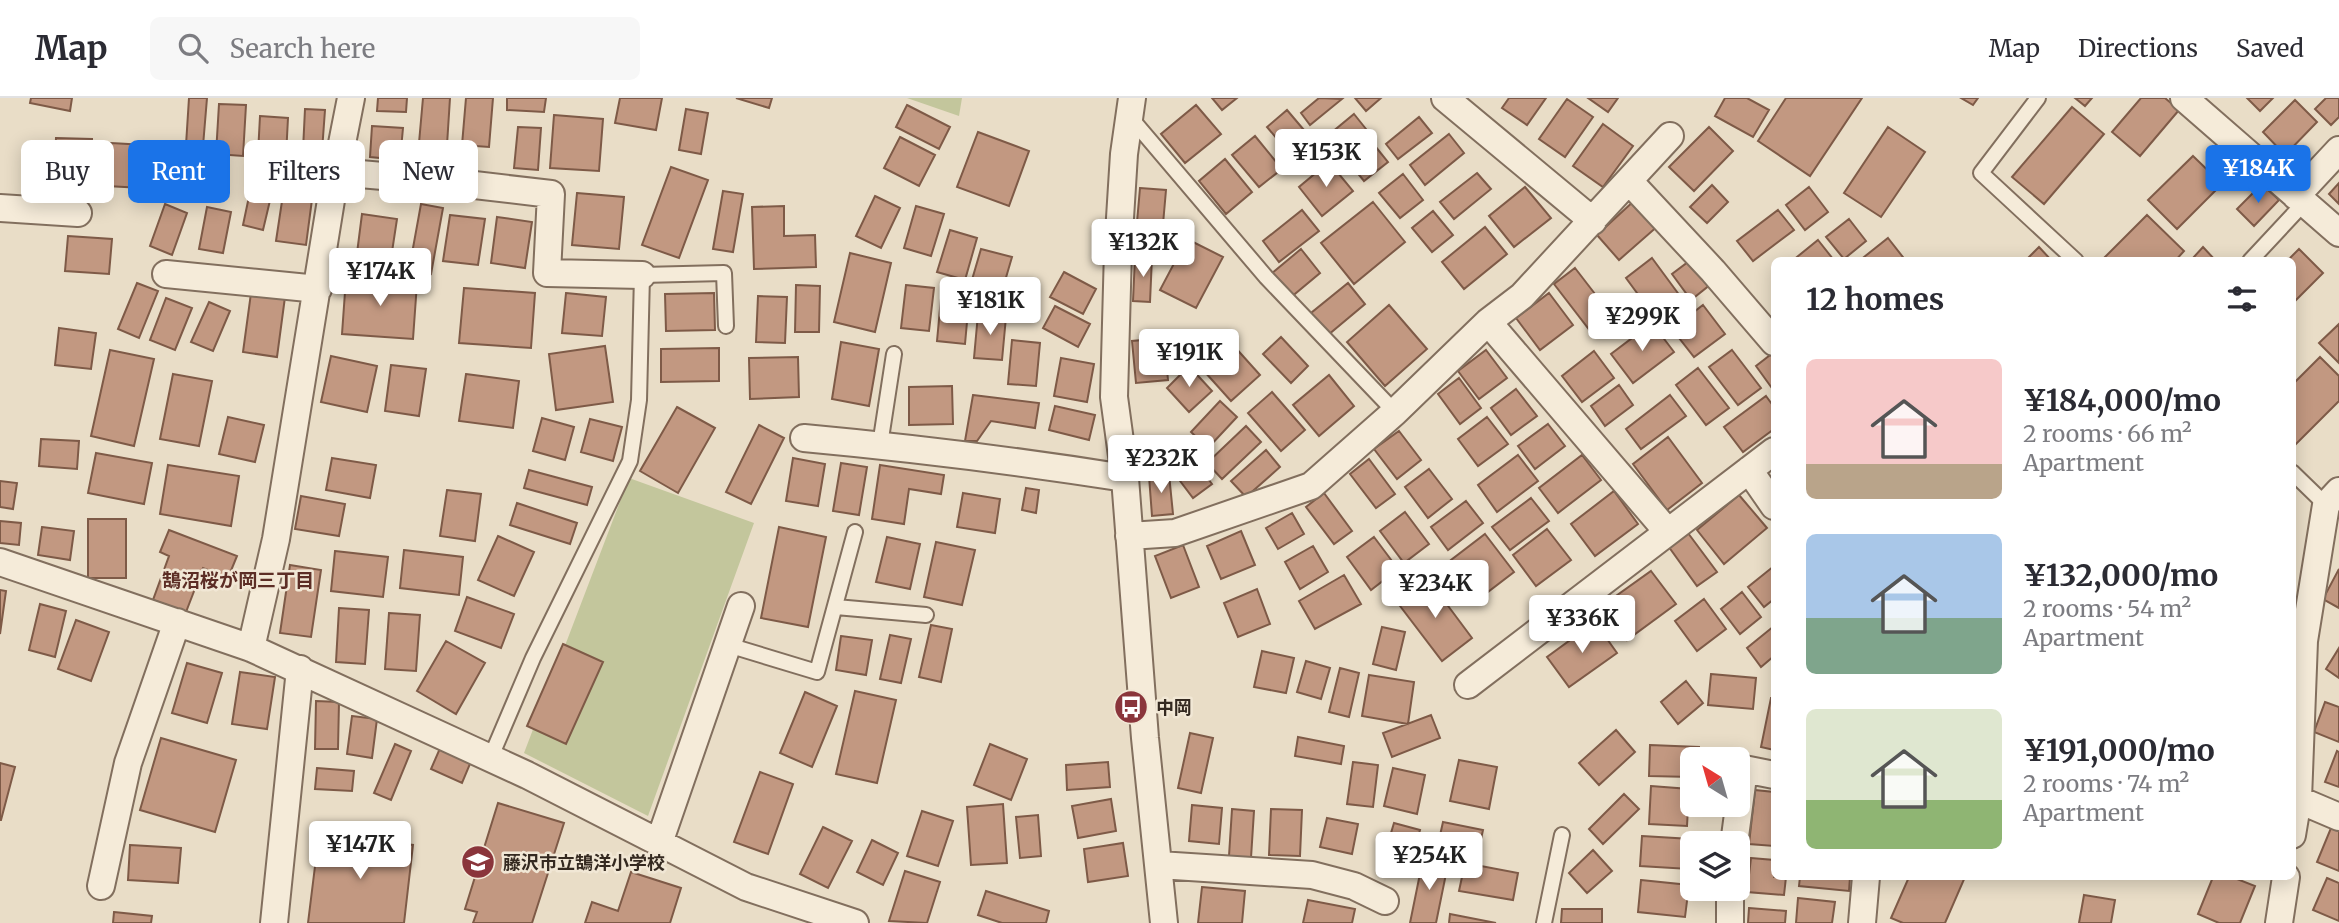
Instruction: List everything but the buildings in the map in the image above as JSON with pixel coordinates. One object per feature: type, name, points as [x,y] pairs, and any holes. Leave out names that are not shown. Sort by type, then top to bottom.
[{"type":"street","points":[[343,140],[351,98]]},
{"type":"street","points":[[1445,98],[1592,221]]},
{"type":"street","points":[[2184,98],[2339,233]]},
{"type":"street","points":[[1130,107],[1119,236],[1114,397],[1125,478],[1145,738],[1164,923]]},
{"type":"street","points":[[1129,536],[1175,533],[1311,486],[1395,412],[1488,322],[1521,296],[1670,136]]},
{"type":"street","points":[[2300,199],[2339,150]]},
{"type":"street","points":[[365,174],[551,194],[547,273],[642,275]]},
{"type":"street","points":[[1629,181],[1713,271],[1771,339]]},
{"type":"street","points":[[251,649],[276,539],[332,203]]},
{"type":"street","points":[[0,208],[78,213]]},
{"type":"street","points":[[166,274],[318,289]]},
{"type":"street","points":[[1488,322],[1667,531]]},
{"type":"street","points":[[804,438],[1012,460],[1125,478]]},
{"type":"street","points":[[1468,685],[1771,453]]},
{"type":"street","points":[[1749,470],[1771,502]]},
{"type":"street","points":[[2296,781],[2304,641],[2332,498]]},
{"type":"street","points":[[0,562],[177,622],[300,669],[527,775],[746,887],[855,923]]},
{"type":"street","points":[[659,843],[741,606]]},
{"type":"street","points":[[101,886],[128,763],[177,622]]},
{"type":"street","points":[[274,923],[300,669]]},
{"type":"street","points":[[1736,831],[1744,769],[1771,774]]},
{"type":"street","points":[[2296,798],[2339,817]]},
{"type":"street","points":[[1159,865],[1312,875],[1354,886],[1385,901]]},
{"type":"street","points":[[1862,923],[1866,880]]},
{"type":"street","points":[[2278,923],[2285,880]]},
{"type":"street","points":[[1730,901],[1730,923]]},
{"type":"lane","points":[[2038,98],[1981,173],[2072,257]]},
{"type":"lane","points":[[1130,107],[1266,277],[1395,412]]},
{"type":"lane","points":[[2252,257],[2300,199]]},
{"type":"lane","points":[[491,759],[533,658],[630,461],[639,400],[642,275],[724,273],[726,326]]},
{"type":"lane","points":[[880,445],[894,354]]},
{"type":"lane","points":[[2296,475],[2332,498]]},
{"type":"lane","points":[[728,645],[817,672],[855,532]]},
{"type":"lane","points":[[836,607],[926,615]]},
{"type":"lane","points":[[1544,923],[1562,835]]},
{"type":"green space","points":[[907,98],[962,98],[959,116]]},
{"type":"green space","points":[[629,478],[754,523],[648,816],[524,753]]},
{"type":"place","name":"中岡","points":[[1131,707]]},
{"type":"place","name":"藤沢市立鵠洋小学校","points":[[478,862]]},
{"type":"district","name":"鵠沼桜が岡三丁目","points":[[238,580]]}]
